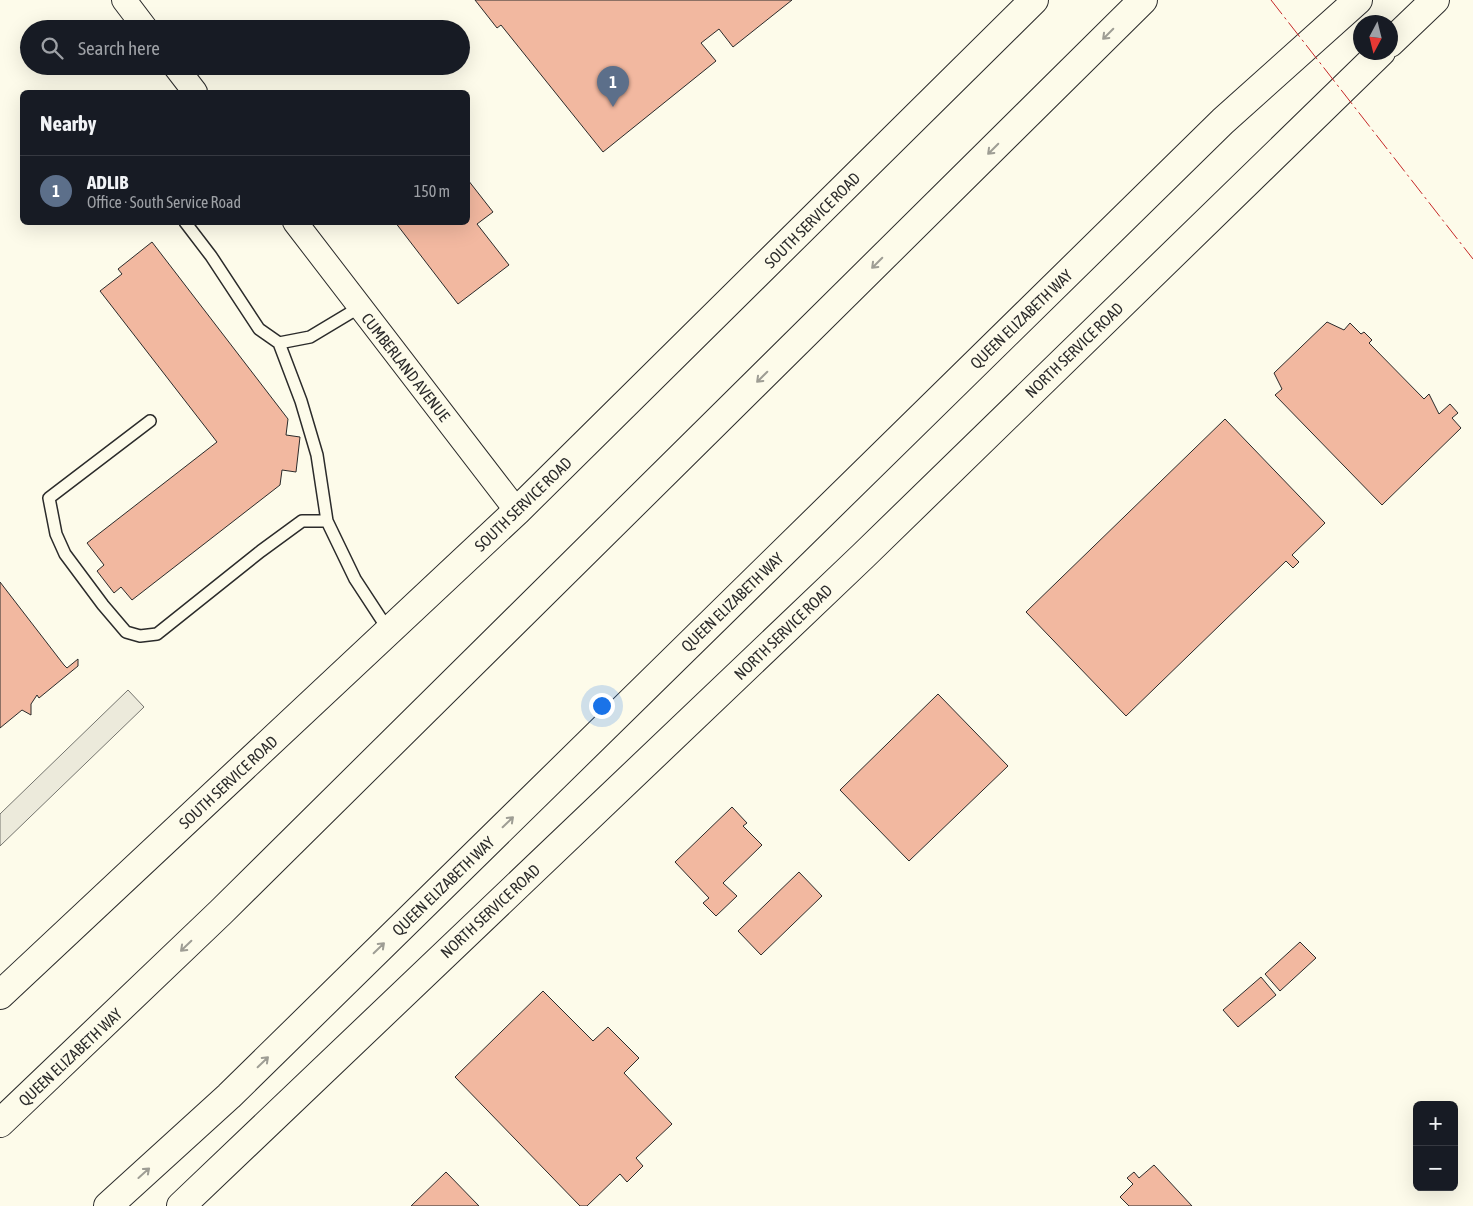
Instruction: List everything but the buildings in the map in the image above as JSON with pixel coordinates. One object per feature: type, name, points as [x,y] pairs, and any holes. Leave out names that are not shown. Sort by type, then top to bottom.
[{"type":"main road","name":"SOUTH SERVICE ROAD","points":[[0,995],[517,511],[1034,0]]},
{"type":"main road","name":"QUEEN ELIZABETH WAY","points":[[0,1123],[221,912],[1143,0]]},
{"type":"main road","name":"QUEEN ELIZABETH WAY","points":[[108,1206],[229,1096],[1223,121],[1358,0]]},
{"type":"main road","points":[[1398,35],[1435,0]]},
{"type":"main road","name":"NORTH SERVICE ROAD","points":[[181,1206],[280,1109],[569,837],[834,583],[1373,60]]},
{"type":"street","points":[[124,0],[139,20]]},
{"type":"street","points":[[182,75],[193,90]]},
{"type":"street","name":"CUMBERLAND AVENUE","points":[[297,225],[517,511]]},
{"type":"lane","points":[[187,225],[211,256],[259,329],[279,343],[301,401],[317,455],[327,521],[354,579],[389,631]]},
{"type":"lane","points":[[279,343],[310,337],[360,307]]},
{"type":"lane","points":[[150,421],[49,498],[56,534],[65,554],[126,632],[140,636],[157,634],[302,521],[327,521]]},
{"type":"shaded area","points":[[128,690],[144,707],[0,846],[0,814]]},
{"type":"power","points":[[1271,0],[1473,259]]},
{"type":"place","name":"ADLIB","points":[[613,107]]}]
